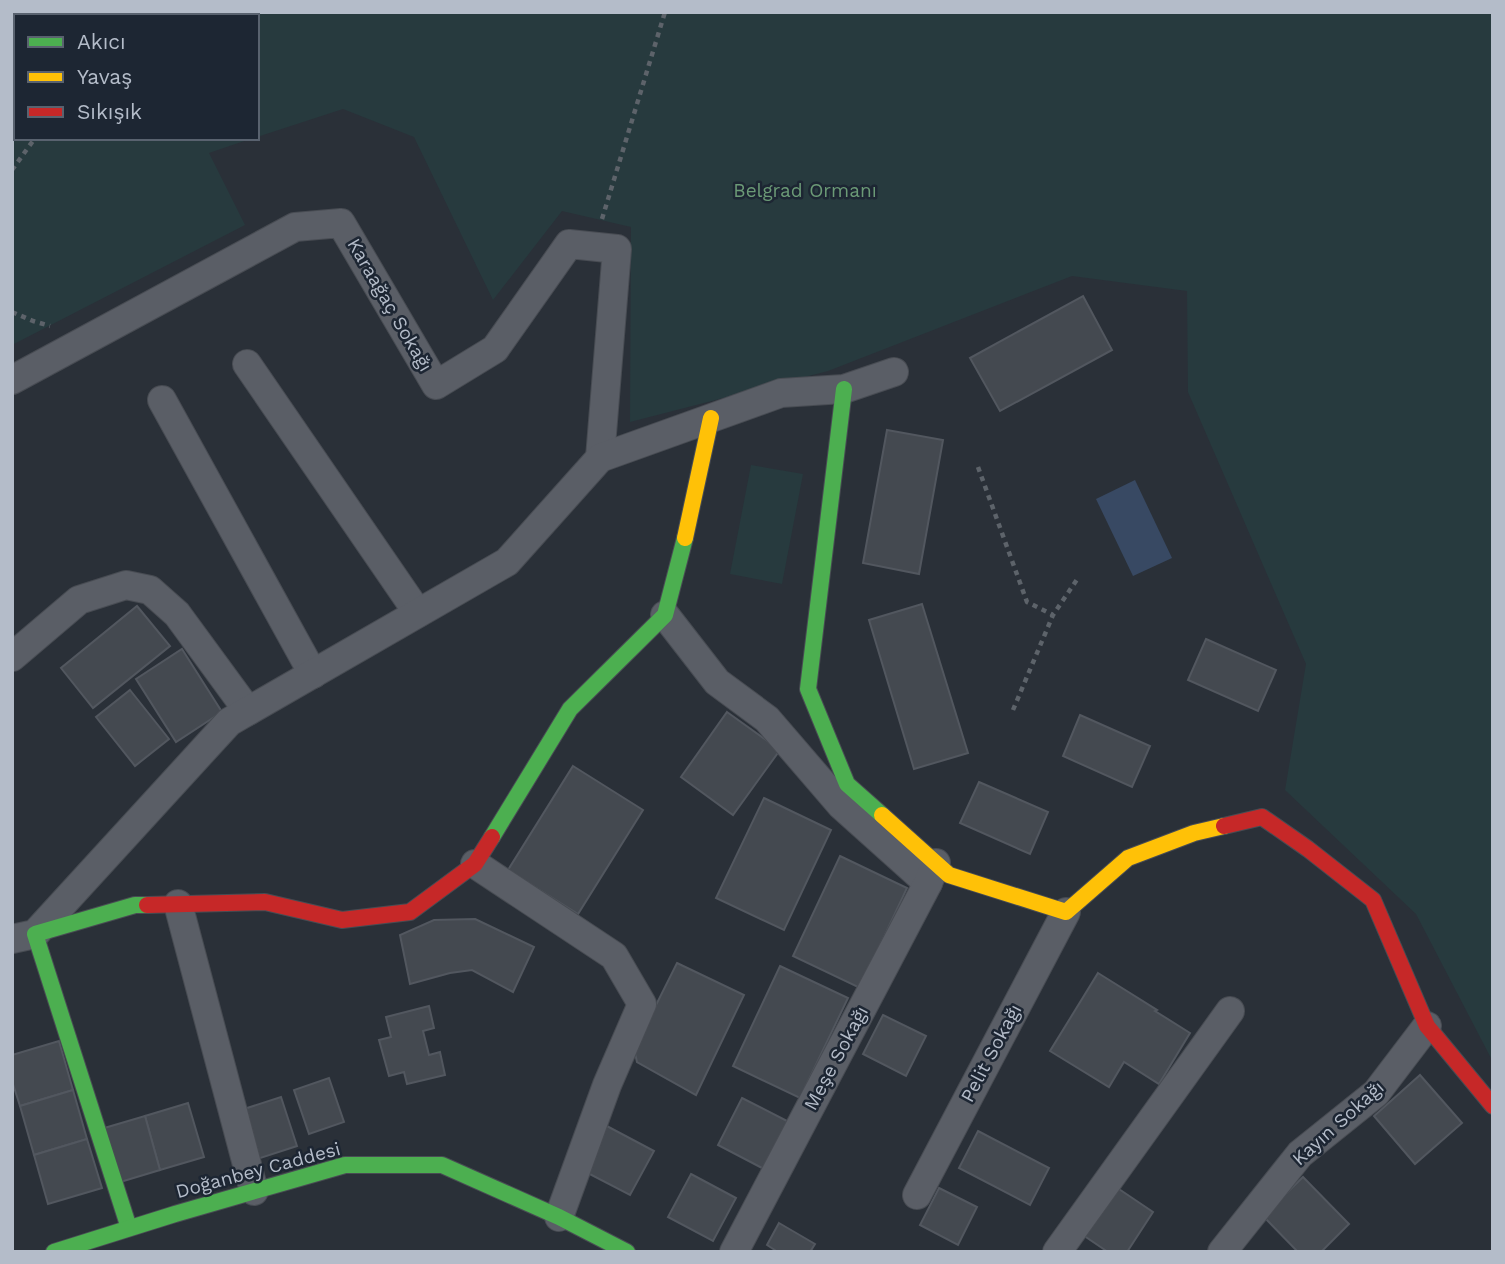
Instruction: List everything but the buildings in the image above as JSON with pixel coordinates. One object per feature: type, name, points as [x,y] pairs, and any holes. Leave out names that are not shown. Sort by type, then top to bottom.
[{"type":"street","name":"Karaağaç Sokağı","points":[[12,380],[295,227],[341,223],[436,385],[495,349],[569,244],[593,246]]},
{"type":"street","points":[[593,246],[617,249],[600,458]]},
{"type":"street","points":[[247,364],[418,613]]},
{"type":"street","points":[[24,937],[229,722],[507,562],[600,458],[781,393],[844,389],[894,372]]},
{"type":"street","points":[[844,389],[808,689],[847,784],[932,873]]},
{"type":"street","points":[[162,400],[313,674]]},
{"type":"street","points":[[24,937],[135,905],[265,902],[342,920],[410,912],[475,864],[570,709],[665,615],[711,418]]},
{"type":"street","points":[[12,657],[79,600],[126,585],[150,590],[177,614],[248,711]]},
{"type":"street","points":[[665,615],[716,682],[767,719],[841,805],[932,873],[949,875],[1066,912],[1128,858],[1194,833],[1262,817],[1373,900],[1427,1026],[1493,1106]]},
{"type":"street","points":[[475,864],[614,956],[642,1004],[607,1085],[559,1217]]},
{"type":"street","name":"Meşe Sokağı","points":[[734,1252],[932,873]]},
{"type":"street","points":[[178,904],[254,1191]]},
{"type":"street","name":"Pelit Sokağı","points":[[916,1195],[1066,912]]},
{"type":"street","points":[[24,937],[129,1228]]},
{"type":"street","points":[[1057,1252],[1230,1011]]},
{"type":"street","name":"Kayın Sokağı","points":[[1222,1252],[1300,1154],[1376,1093],[1427,1026]]},
{"type":"street","name":"Doğanbey Caddesi","points":[[54,1252],[345,1166],[442,1165],[559,1217],[627,1252]]},
{"type":"path","points":[[593,246],[664,12]]},
{"type":"path","points":[[12,170],[34,140]]},
{"type":"path","points":[[978,467],[1027,602],[1053,615]]},
{"type":"path","points":[[1013,710],[1053,615],[1078,578]]},
{"type":"green space","name":"Belgrad Ormanı","points":[[12,12],[1493,12],[1493,1062],[1416,914],[1285,790],[1306,664],[1188,392],[1187,291],[1072,276],[828,371],[630,422],[631,227],[562,211],[493,300],[414,137],[343,109],[259,136],[259,14],[14,14],[14,140],[247,140],[209,153],[245,225],[12,345]]},
{"type":"green space","points":[[751,465],[803,474],[782,584],[730,574]]},
{"type":"water","points":[[1135,480],[1172,558],[1133,576],[1096,499]]},
{"type":"traffic: fast","points":[[844,389],[808,689],[847,784],[882,815]]},
{"type":"traffic: fast","points":[[492,837],[570,709],[665,615],[685,538]]},
{"type":"traffic: fast","points":[[129,1228],[35,934],[135,905],[147,905]]},
{"type":"traffic: fast","points":[[54,1252],[345,1165],[442,1165],[559,1217],[627,1252]]},
{"type":"traffic: slow","points":[[685,538],[711,418]]},
{"type":"traffic: slow","points":[[882,815],[949,875],[1066,912],[1128,858],[1194,833],[1224,826]]},
{"type":"traffic: jam","points":[[1224,826],[1262,817],[1373,900],[1427,1026],[1493,1106]]},
{"type":"traffic: jam","points":[[147,905],[265,902],[342,920],[410,912],[475,864],[492,837]]}]
